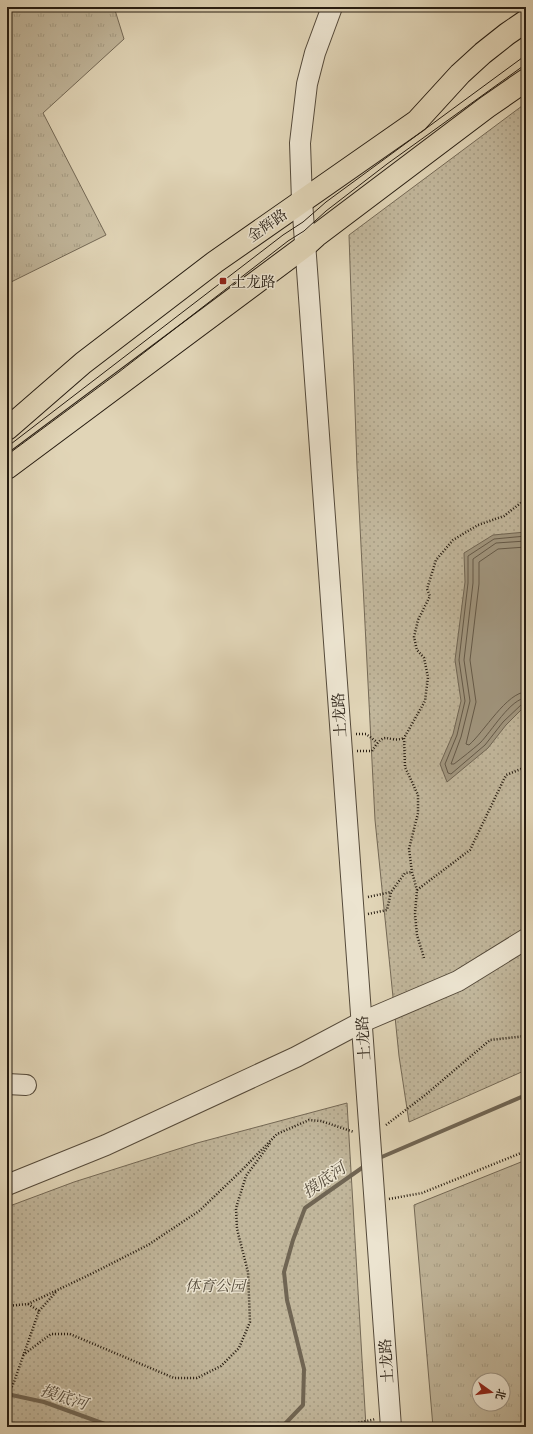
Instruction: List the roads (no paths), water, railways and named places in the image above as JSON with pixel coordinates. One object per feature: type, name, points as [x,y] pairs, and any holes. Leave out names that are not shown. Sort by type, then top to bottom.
[{"type":"main road","name":"金辉路","points":[[7,429],[83,363],[215,262],[417,121],[460,74],[507,34],[526,21]]},
{"type":"main road","points":[[7,468],[305,246],[316,236],[480,112],[526,80]]},
{"type":"street","name":"土龙路","points":[[332,7],[315,53],[307,84],[300,143],[302,200],[390,1422]]},
{"type":"street","points":[[7,1185],[106,1145],[296,1057],[362,1022],[458,981],[526,939]]},
{"type":"water","points":[[526,532],[526,705],[506,725],[488,748],[447,782],[440,764],[453,734],[461,701],[455,660],[465,582],[464,553],[493,535]]},
{"type":"waterway","name":"摸底河","points":[[377,1159],[526,1095]]},
{"type":"waterway","name":"摸底河","points":[[282,1427],[303,1405],[304,1369],[287,1300],[284,1272],[293,1240],[305,1208],[366,1165]]},
{"type":"waterway","name":"摸底河","points":[[7,1394],[44,1402],[113,1427]]},
{"type":"tram line","points":[[7,447],[283,235],[303,222],[326,202],[526,55]]},
{"type":"tram line","points":[[7,455],[119,372],[288,241],[304,231],[326,211],[387,164],[526,64]]},
{"type":"place","name":"土龙路","points":[[223,281]]},
{"type":"park label","name":"体育公园","points":[[215,1285]]}]
